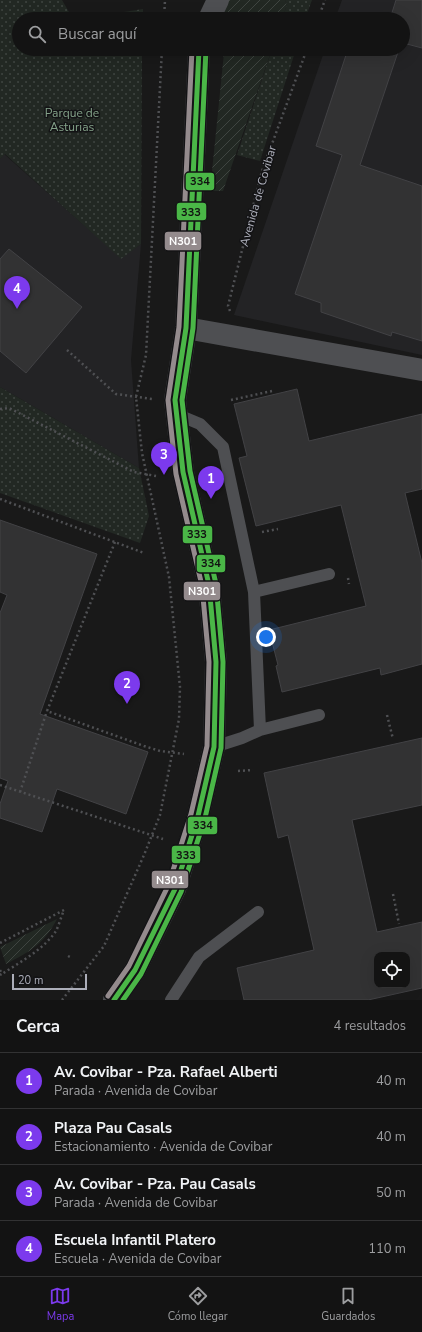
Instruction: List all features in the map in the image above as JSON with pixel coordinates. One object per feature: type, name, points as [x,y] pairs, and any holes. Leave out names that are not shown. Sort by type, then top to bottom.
[{"type":"street","points":[[200,0],[200,12]]},
{"type":"street","points":[[212,12],[218,0]]},
{"type":"street","points":[[114,1000],[135,970],[175,890],[198,816],[214,747],[216,662],[209,585],[184,477],[175,400],[186,328],[199,56]]},
{"type":"street","points":[[186,328],[422,370]]},
{"type":"lane","points":[[176,414],[200,424],[223,448],[254,592],[260,730]]},
{"type":"lane","points":[[254,592],[329,574]]},
{"type":"lane","points":[[214,747],[242,738],[260,730],[319,715]]},
{"type":"lane","points":[[171,1000],[199,957],[258,912]]},
{"type":"path","points":[[164,12],[165,0]]},
{"type":"path","points":[[321,12],[325,0]]},
{"type":"path","points":[[62,1000],[104,946],[129,892],[160,815],[179,719],[180,688],[169,577],[142,453],[136,397],[146,355],[162,56]]},
{"type":"path","name":"Avenida de Covibar","points":[[232,317],[228,306],[262,171],[304,56]]},
{"type":"path","points":[[67,350],[116,394],[152,399]]},
{"type":"path","points":[[231,400],[272,391]]},
{"type":"path","points":[[0,409],[9,408],[134,472],[156,476]]},
{"type":"path","points":[[0,499],[144,553]]},
{"type":"path","points":[[262,532],[278,529]]},
{"type":"path","points":[[20,792],[47,711],[115,542]]},
{"type":"path","points":[[47,711],[144,746],[184,754]]},
{"type":"path","points":[[387,715],[393,739]]},
{"type":"path","points":[[238,771],[253,770]]},
{"type":"path","points":[[0,785],[163,839]]},
{"type":"path","points":[[392,894],[399,924]]},
{"type":"path","points":[[0,943],[64,910],[56,930],[37,951],[1,975],[0,970]]},
{"type":"path","points":[[68,956],[72,958]]},
{"type":"shaded area","points":[[342,0],[422,0],[422,355],[234,315],[323,56],[410,56],[410,12],[338,12]]},
{"type":"shaded area","points":[[4,154],[121,258],[141,244],[131,360],[139,468],[0,387],[0,159]]},
{"type":"green space","name":"Parque de Asturias","points":[[0,0],[62,0],[69,12],[12,12],[12,56],[142,56],[141,244],[121,259],[5,154],[0,159]]},
{"type":"green space","points":[[227,0],[285,0],[287,5],[284,12],[223,12]]},
{"type":"green space","points":[[285,0],[312,0],[308,12],[284,12],[287,5]]},
{"type":"green space","points":[[143,9],[143,12],[124,12]]},
{"type":"green space","points":[[224,56],[270,56],[223,191],[210,191]]},
{"type":"green space","points":[[270,56],[294,56],[260,161],[237,155]]},
{"type":"green space","points":[[0,387],[139,468],[149,516],[140,543],[0,493]]},
{"type":"green space","points":[[57,919],[42,941],[30,951],[6,964],[0,947]]},
{"type":"building","points":[[396,0],[422,0],[422,48],[410,45],[410,12],[392,12]]},
{"type":"building","points":[[346,56],[397,56],[360,165],[422,186],[422,341],[392,332],[391,336],[321,312],[321,303],[295,294],[342,155],[316,146]]},
{"type":"building","points":[[9,249],[82,307],[26,373],[0,351],[0,259]]},
{"type":"building","points":[[297,389],[309,441],[422,414],[422,489],[405,493],[422,563],[422,664],[381,675],[380,668],[282,692],[276,666],[278,665],[269,630],[366,606],[341,505],[256,526],[239,458],[247,456],[234,404]]},
{"type":"building","points":[[0,520],[97,554],[40,714],[148,752],[126,814],[57,789],[42,832],[0,818],[0,804],[8,781],[0,778],[0,613],[7,595],[0,592]]},
{"type":"building","points":[[422,738],[422,805],[352,820],[377,932],[422,922],[422,988],[368,1000],[244,1000],[237,968],[314,950],[288,835],[278,838],[264,773]]},
{"type":"transit line","name":"N301","points":[[108,996],[129,966],[168,886],[191,814],[207,746],[209,662],[202,586],[176,474],[168,400],[179,327],[192,56]]},
{"type":"transit line","name":"333","points":[[114,1000],[135,970],[175,889],[198,816],[214,747],[216,662],[209,585],[183,472],[175,400],[186,328],[199,56]]},
{"type":"transit line","name":"334","points":[[123,1000],[141,974],[181,892],[205,818],[221,748],[223,662],[216,584],[190,471],[182,400],[193,328],[206,56]]},
{"type":"place","name":"Escuela Infantil Platero","points":[[17,309]]},
{"type":"place","name":"Av. Covibar - Pza. Pau Casals","points":[[164,475]]},
{"type":"place","name":"Av. Covibar - Pza. Rafael Alberti","points":[[211,499]]},
{"type":"place","name":"Plaza Pau Casals","points":[[127,704]]}]
